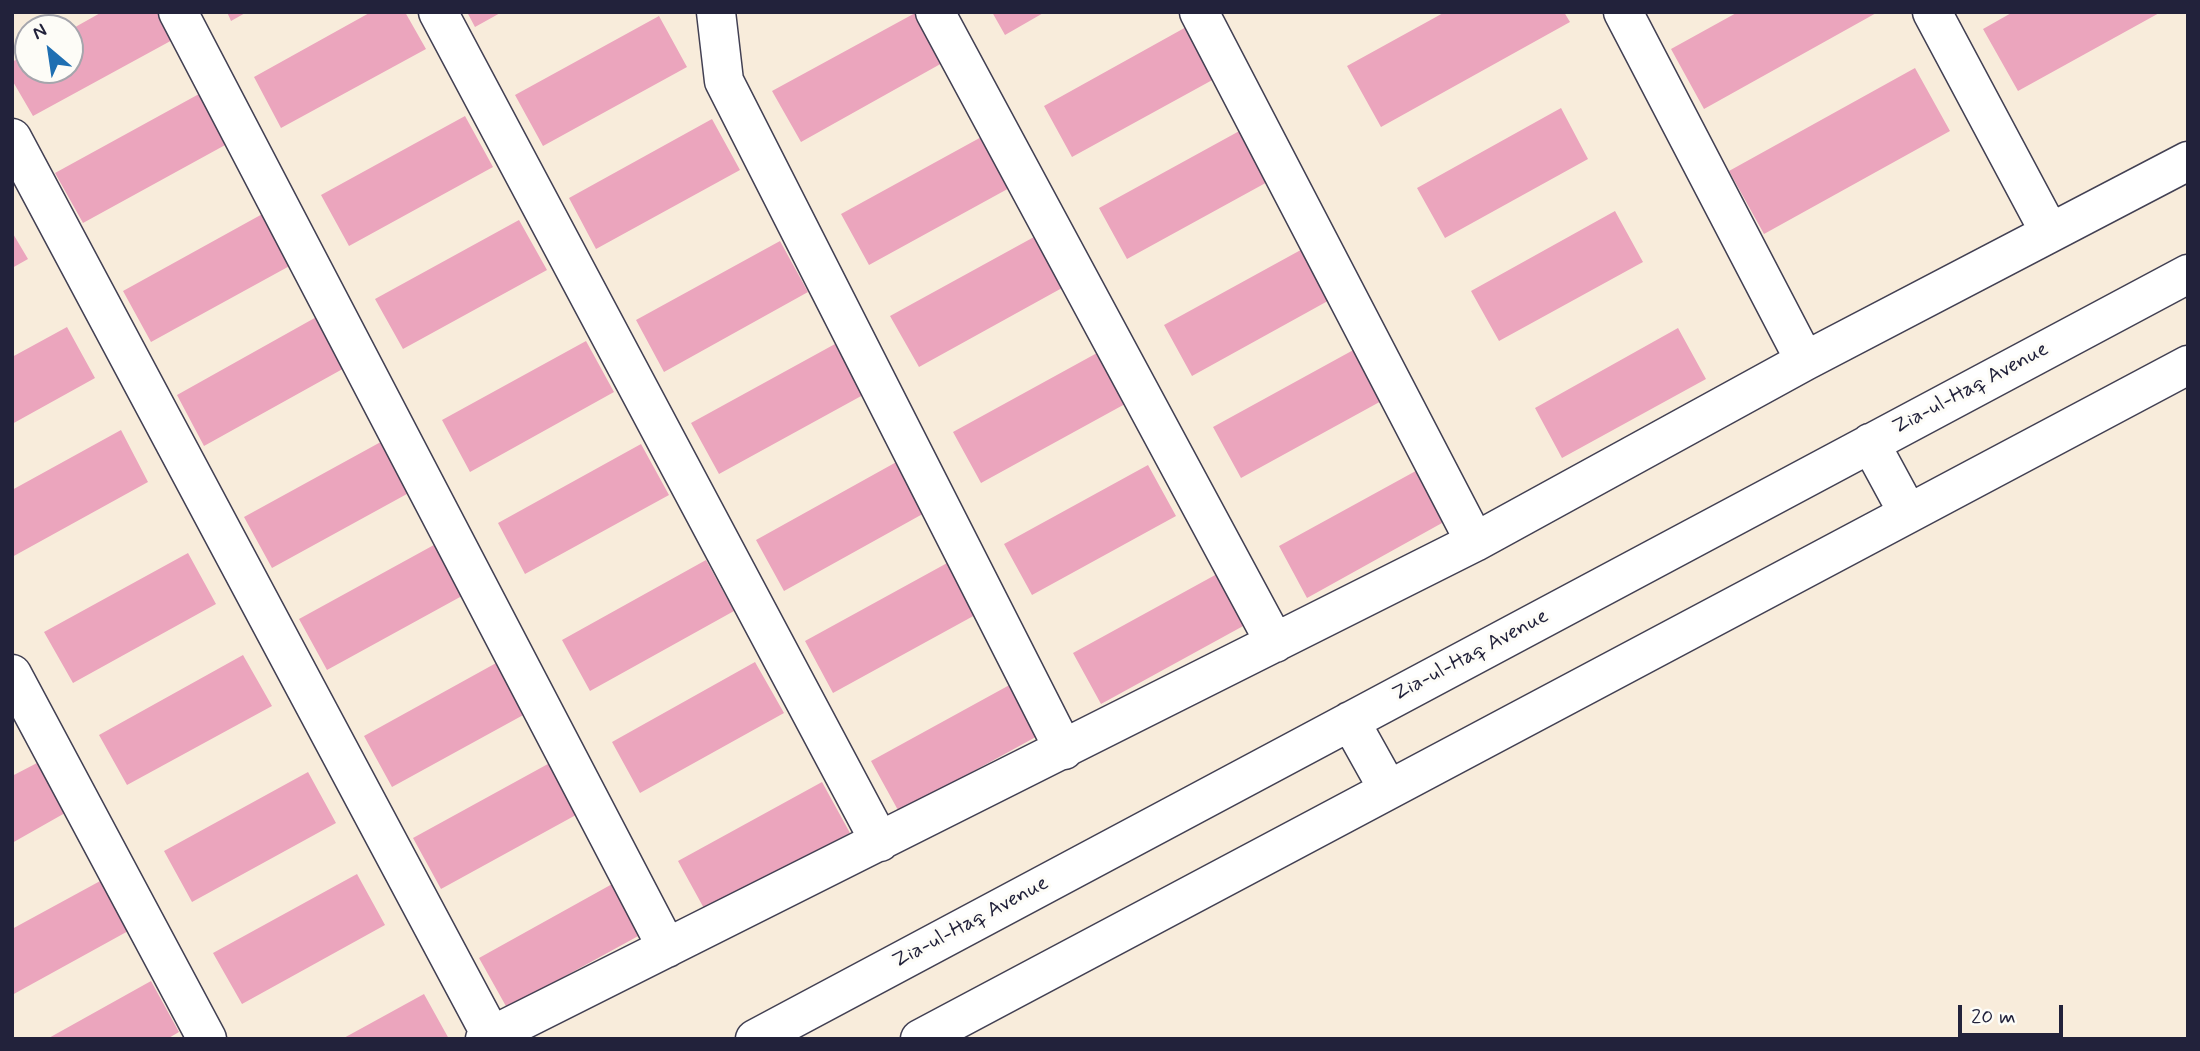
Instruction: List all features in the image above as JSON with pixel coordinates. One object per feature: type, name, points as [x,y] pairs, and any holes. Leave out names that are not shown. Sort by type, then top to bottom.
[{"type":"street","points":[[178,12],[667,948]]},
{"type":"street","points":[[438,12],[880,842]]},
{"type":"street","points":[[716,12],[724,80],[1064,750]]},
{"type":"street","points":[[935,12],[1275,643]]},
{"type":"street","points":[[1199,12],[1475,542]]},
{"type":"street","points":[[1623,12],[1805,361]]},
{"type":"street","points":[[1933,12],[2050,233]]},
{"type":"street","points":[[12,138],[488,1037],[1475,542],[1805,361],[2188,161]]},
{"type":"street","name":"Zia-ul-Haq Avenue","points":[[755,1039],[2188,274]]},
{"type":"street","points":[[920,1039],[2188,365]]},
{"type":"street","points":[[1870,443],[1908,513]]},
{"type":"street","points":[[12,674],[207,1039]]},
{"type":"street","points":[[1350,721],[1388,789]]},
{"type":"building","points":[[102,12],[163,12],[176,38],[33,116],[14,84],[84,84],[84,22]]},
{"type":"building","points":[[227,12],[247,12],[231,21]]},
{"type":"building","points":[[371,12],[405,12],[426,49],[281,128],[254,77]]},
{"type":"building","points":[[467,12],[502,12],[475,27]]},
{"type":"building","points":[[917,12],[944,62],[801,142],[772,91]]},
{"type":"building","points":[[992,12],[1045,12],[1005,35]]},
{"type":"building","points":[[1445,12],[1564,12],[1570,22],[1381,127],[1347,66]]},
{"type":"building","points":[[1738,12],[1878,12],[1704,109],[1671,49]]},
{"type":"building","points":[[2013,12],[2161,12],[2018,91],[1983,29]]},
{"type":"building","points":[[659,16],[687,67],[543,146],[515,95]]},
{"type":"building","points":[[1188,26],[1216,78],[1072,157],[1044,106]]},
{"type":"building","points":[[14,61],[14,83],[12,80]]},
{"type":"building","points":[[1915,68],[1950,131],[1764,234],[1729,171]]},
{"type":"building","points":[[199,94],[227,144],[83,223],[55,173]]},
{"type":"building","points":[[1561,108],[1588,159],[1445,238],[1417,188]]},
{"type":"building","points":[[465,116],[493,167],[349,246],[321,195]]},
{"type":"building","points":[[712,119],[740,170],[596,249],[569,198]]},
{"type":"building","points":[[1243,129],[1271,180],[1127,259],[1099,208]]},
{"type":"building","points":[[985,135],[1013,186],[869,265],[841,214]]},
{"type":"building","points":[[1615,211],[1643,262],[1499,341],[1471,291]]},
{"type":"building","points":[[266,212],[295,263],[151,342],[123,291]]},
{"type":"building","points":[[519,220],[547,270],[403,349],[375,299]]},
{"type":"building","points":[[12,232],[28,259],[12,268]]},
{"type":"building","points":[[1034,237],[1062,288],[919,367],[890,316]]},
{"type":"building","points":[[780,241],[808,292],[664,372],[636,320]]},
{"type":"building","points":[[1308,246],[1335,297],[1192,376],[1164,325]]},
{"type":"building","points":[[320,315],[348,366],[204,446],[177,395]]},
{"type":"building","points":[[67,327],[95,378],[12,424],[12,357]]},
{"type":"building","points":[[1678,328],[1706,379],[1562,458],[1535,408]]},
{"type":"building","points":[[586,341],[614,392],[470,472],[442,420]]},
{"type":"building","points":[[835,344],[863,395],[719,474],[691,423]]},
{"type":"building","points":[[1357,348],[1385,399],[1241,478],[1213,427]]},
{"type":"building","points":[[1097,353],[1125,404],[981,483],[953,432]]},
{"type":"building","points":[[121,430],[148,482],[12,557],[12,490]]},
{"type":"building","points":[[388,438],[416,489],[272,568],[244,517]]},
{"type":"building","points":[[641,444],[669,495],[525,574],[498,523]]},
{"type":"building","points":[[900,460],[928,511],[784,591],[756,540]]},
{"type":"building","points":[[1148,465],[1176,516],[1032,595],[1004,544]]},
{"type":"building","points":[[1423,467],[1451,518],[1307,598],[1279,546]]},
{"type":"building","points":[[443,540],[471,591],[327,670],[299,619]]},
{"type":"building","points":[[188,553],[216,604],[73,683],[44,632]]},
{"type":"building","points":[[706,560],[734,611],[590,691],[562,640]]},
{"type":"building","points":[[949,562],[977,614],[833,693],[805,641]]},
{"type":"building","points":[[1217,574],[1245,625],[1101,704],[1073,653]]},
{"type":"building","points":[[243,655],[272,706],[127,785],[99,735]]},
{"type":"building","points":[[507,657],[536,708],[392,787],[364,736]]},
{"type":"building","points":[[755,662],[784,713],[640,793],[612,742]]},
{"type":"building","points":[[1015,682],[1043,733],[899,812],[871,761]]},
{"type":"building","points":[[557,759],[585,810],[441,889],[413,838]]},
{"type":"building","points":[[37,763],[65,813],[12,843],[12,776]]},
{"type":"building","points":[[308,772],[336,823],[192,902],[164,851]]},
{"type":"building","points":[[822,782],[850,833],[706,912],[678,861]]},
{"type":"building","points":[[357,874],[385,925],[242,1004],[213,953]]},
{"type":"building","points":[[623,878],[651,929],[507,1008],[479,958]]},
{"type":"building","points":[[102,880],[130,930],[12,995],[12,929]]},
{"type":"building","points":[[151,981],[179,1032],[167,1039],[47,1039]]},
{"type":"building","points":[[424,994],[449,1039],[342,1039]]}]
